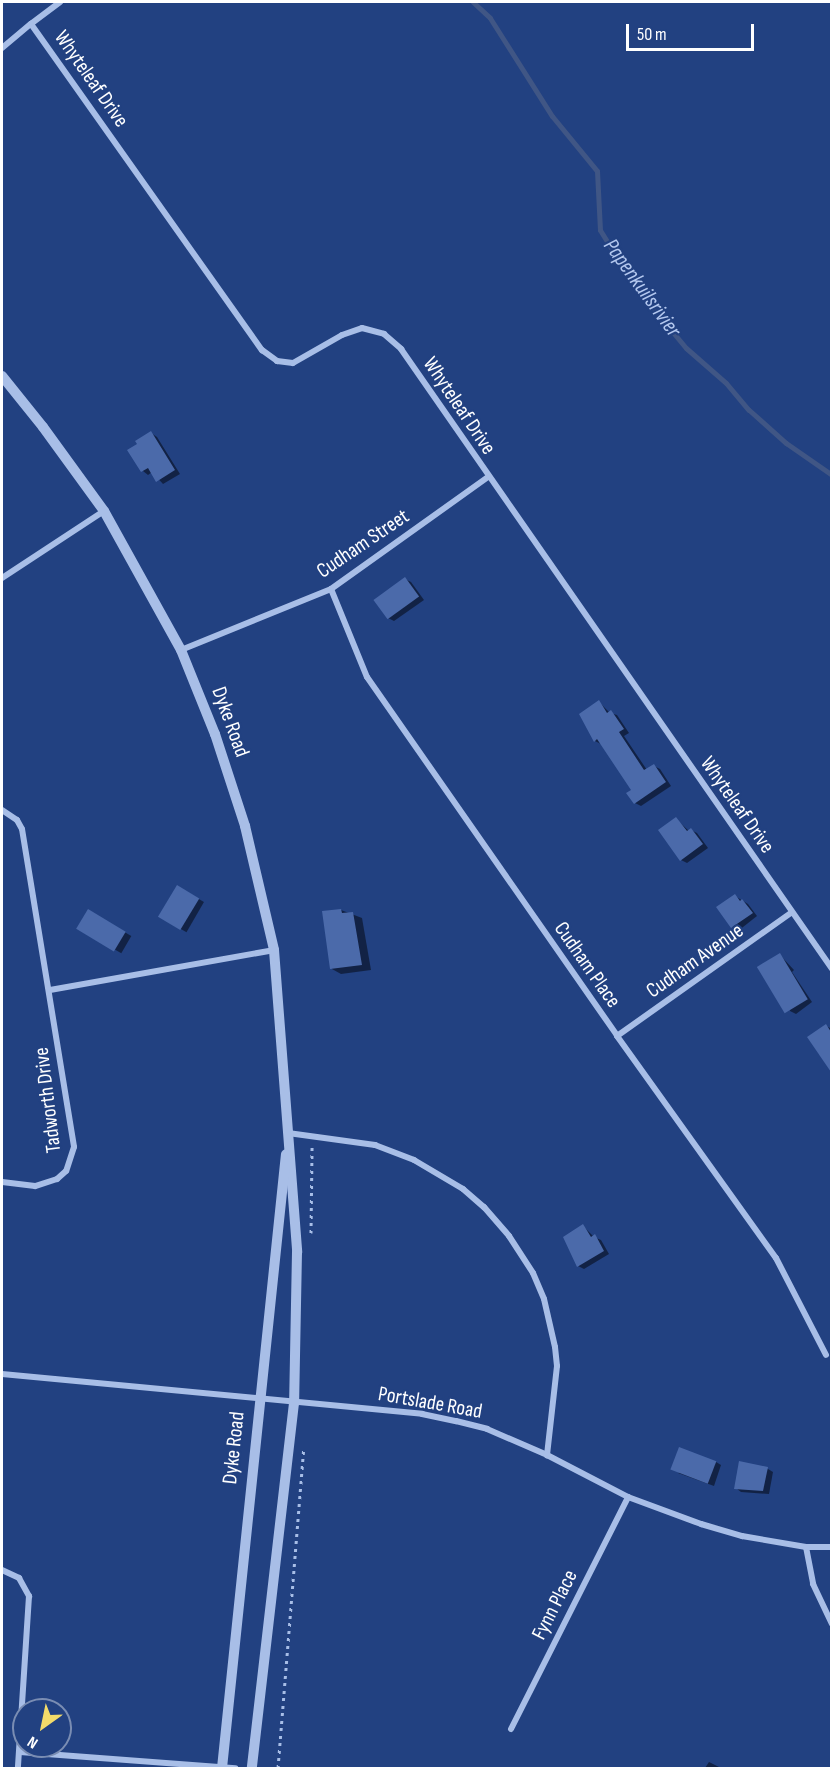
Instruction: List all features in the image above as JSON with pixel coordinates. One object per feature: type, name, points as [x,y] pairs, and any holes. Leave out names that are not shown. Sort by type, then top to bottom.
[{"type":"street","name":"Whyteleaf Drive","points":[[60,2],[31,24],[262,350],[277,361],[293,363],[354,330],[376,331],[384,334],[400,349],[831,969]]},
{"type":"street","points":[[2,48],[31,24]]},
{"type":"street","name":"Dyke Road","points":[[2,376],[43,427],[104,511],[182,650],[215,734],[245,826],[274,950],[297,1252],[294,1403],[252,1768]]},
{"type":"street","name":"Cudham Street","points":[[182,650],[331,589],[488,477]]},
{"type":"street","points":[[2,578],[104,511]]},
{"type":"street","name":"Cudham Place","points":[[331,589],[367,677],[617,1036],[776,1258],[826,1355]]},
{"type":"street","name":"Tadworth Drive","points":[[2,810],[17,820],[22,829],[74,1147],[72,1161],[62,1175],[44,1185],[2,1182]]},
{"type":"street","name":"Cudham Avenue","points":[[617,1036],[792,912]]},
{"type":"street","points":[[50,990],[274,950]]},
{"type":"street","points":[[288,1133],[375,1145],[394,1150],[463,1189],[497,1221],[533,1273],[550,1324],[556,1366],[547,1455]]},
{"type":"street","name":"Dyke Road","points":[[222,1768],[258,1400],[288,1133]]},
{"type":"street","name":"Portslade Road","points":[[2,1374],[422,1414],[487,1429],[547,1455],[628,1497],[742,1536],[806,1547],[831,1547]]},
{"type":"street","name":"Fynn Place","points":[[511,1729],[628,1497]]},
{"type":"street","points":[[806,1547],[813,1584],[831,1624]]},
{"type":"street","points":[[2,1570],[20,1578],[30,1596],[23,1698]]},
{"type":"street","points":[[72,1756],[235,1768]]},
{"type":"building","points":[[151,431],[175,470],[156,482],[148,468],[141,472],[127,450],[137,444],[135,441]]},
{"type":"building","points":[[405,577],[419,596],[388,619],[373,600]]},
{"type":"building","points":[[599,700],[607,713],[611,710],[624,729],[619,732],[644,770],[654,764],[666,782],[634,804],[626,793],[631,790],[597,739],[594,742],[579,714]]},
{"type":"building","points":[[676,817],[687,831],[691,828],[703,844],[680,861],[658,830]]},
{"type":"building","points":[[177,885],[199,898],[180,930],[158,917]]},
{"type":"building","points":[[735,894],[753,913],[731,928],[716,907]]},
{"type":"building","points":[[88,909],[126,932],[114,951],[76,929]]},
{"type":"building","points":[[341,909],[342,913],[353,912],[362,965],[330,969],[322,911]]},
{"type":"building","points":[[780,953],[808,999],[785,1013],[757,967]]},
{"type":"building","points":[[826,1024],[831,1032],[831,1072],[807,1037]]},
{"type":"building","points":[[583,1224],[591,1237],[595,1234],[604,1251],[577,1267],[563,1237]]},
{"type":"building","points":[[679,1447],[716,1461],[708,1484],[670,1469]]},
{"type":"building","points":[[739,1461],[768,1467],[763,1491],[734,1489]]},
{"type":"waterway","name":"Papenkuilsrivier","points":[[473,2],[490,18],[552,116],[597,171],[600,230],[634,285],[686,348],[726,383],[749,410],[786,443],[832,475]]}]
